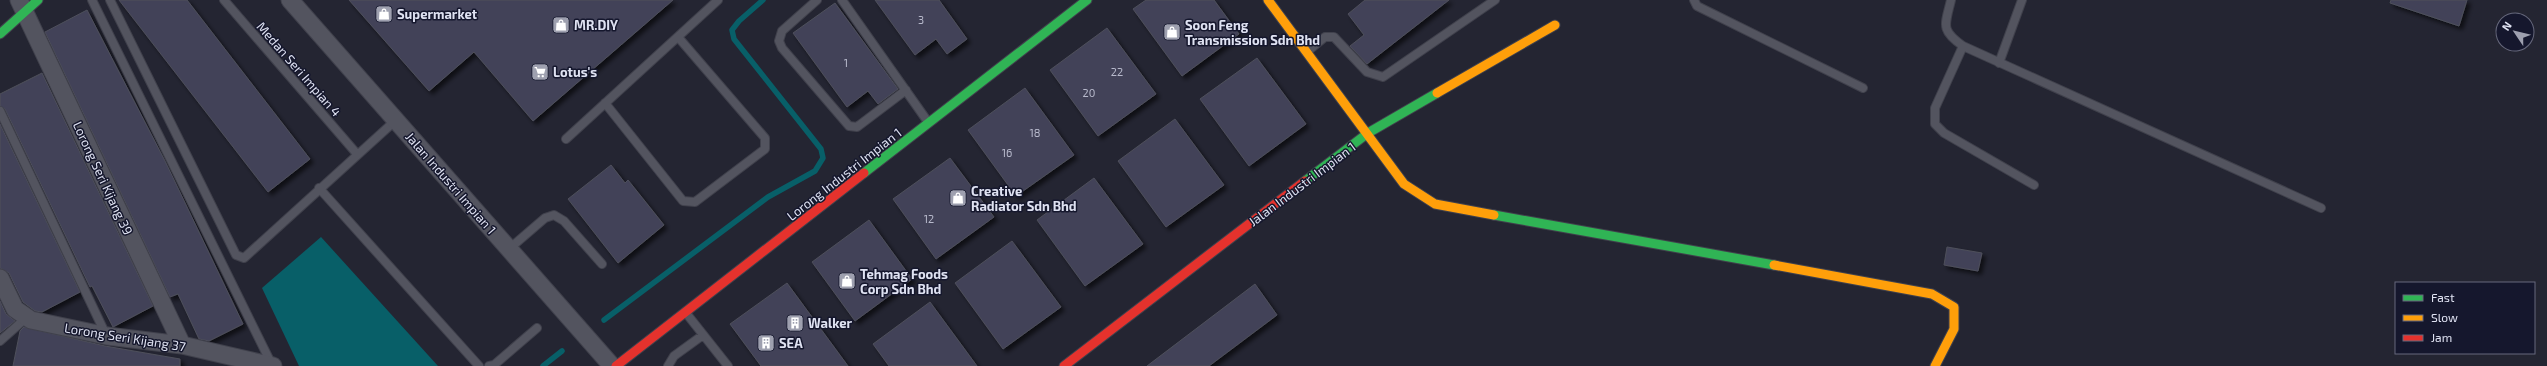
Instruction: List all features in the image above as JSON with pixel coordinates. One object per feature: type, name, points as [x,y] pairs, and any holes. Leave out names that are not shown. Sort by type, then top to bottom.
[{"type":"street","points":[[0,34],[22,6],[38,0]]},
{"type":"street","name":"Jalan Industri Impian 1","points":[[290,0],[612,366]]},
{"type":"street","name":"Lorong Industri Impian 1","points":[[616,366],[930,124],[1077,3],[1087,0]]},
{"type":"street","points":[[1268,0],[1368,133],[1404,184],[1435,204],[1932,294],[1954,307],[1954,329],[1935,366]]},
{"type":"street","name":"Lorong Seri Kijang 39","points":[[22,6],[182,345]]},
{"type":"street","name":"Jalan Industri Impian 1","points":[[1064,366],[1368,133],[1555,25]]},
{"type":"street","points":[[0,278],[15,309],[26,318]]},
{"type":"street","name":"Lorong Seri Kijang 37","points":[[26,318],[107,336],[182,345],[273,366]]},
{"type":"lane","points":[[92,0],[273,366]]},
{"type":"lane","points":[[110,0],[236,255],[244,258],[319,188],[396,120]]},
{"type":"lane","name":"Medan Seri Impian 4","points":[[224,0],[357,154]]},
{"type":"lane","points":[[566,139],[718,0]]},
{"type":"lane","points":[[817,0],[782,32],[779,41],[782,48],[849,126],[857,127],[906,90]]},
{"type":"lane","points":[[842,0],[930,124]]},
{"type":"lane","points":[[1307,52],[1325,37],[1334,37],[1367,72],[1383,77],[1494,0]]},
{"type":"lane","points":[[1694,0],[1697,6],[1863,88]]},
{"type":"lane","points":[[1951,0],[1945,28],[1949,36],[1963,46],[2321,208]]},
{"type":"lane","points":[[1999,63],[2022,0]]},
{"type":"lane","points":[[605,103],[683,200],[688,203],[695,202],[765,149],[765,138],[678,37]]},
{"type":"lane","points":[[1963,46],[1935,108],[1935,124],[1944,133],[2034,185]]},
{"type":"lane","points":[[0,112],[107,336]]},
{"type":"lane","points":[[319,188],[480,366]]},
{"type":"lane","points":[[509,249],[545,218],[554,215],[564,221],[602,264]]},
{"type":"lane","points":[[686,312],[728,366]]},
{"type":"lane","points":[[0,341],[26,318]]},
{"type":"lane","points":[[489,366],[494,365],[537,328]]},
{"type":"lane","points":[[668,366],[674,356],[703,335]]},
{"type":"water","points":[[321,237],[438,366],[299,366],[262,288]]},
{"type":"building","points":[[119,0],[187,0],[310,159],[268,192]]},
{"type":"building","name":"Lotus's","points":[[349,0],[673,0],[533,121],[474,52],[429,91]]},
{"type":"building","points":[[875,0],[939,0],[967,39],[947,54],[936,39],[915,55]]},
{"type":"building","points":[[1146,0],[1214,0],[1239,34],[1182,76],[1133,9]]},
{"type":"building","points":[[1365,0],[1449,0],[1367,64],[1350,46],[1364,35],[1348,14]]},
{"type":"building","points":[[2391,0],[2467,0],[2459,26],[2390,3]]},
{"type":"building","points":[[835,3],[898,89],[878,104],[868,91],[847,107],[793,33]]},
{"type":"building","points":[[87,10],[165,161],[243,324],[209,341],[199,339],[178,294],[170,297],[45,32]]},
{"type":"building","points":[[1107,28],[1156,94],[1098,136],[1050,70]]},
{"type":"building","points":[[1257,58],[1306,124],[1249,166],[1200,99]]},
{"type":"building","points":[[42,73],[153,306],[113,327],[92,286],[90,287],[5,109],[0,106],[0,94]]},
{"type":"building","points":[[1025,88],[1074,155],[1016,196],[968,130]]},
{"type":"building","points":[[1175,119],[1224,185],[1166,227],[1118,161]]},
{"type":"building","points":[[0,124],[80,292],[42,312],[35,311],[23,302],[9,273],[0,268]]},
{"type":"building","points":[[950,158],[994,217],[936,259],[893,199]]},
{"type":"building","points":[[611,165],[625,183],[628,180],[664,225],[618,263],[568,199]]},
{"type":"building","points":[[1094,178],[1143,244],[1085,286],[1037,220]]},
{"type":"building","points":[[869,220],[912,279],[855,321],[812,262]]},
{"type":"building","points":[[1012,241],[1061,307],[1003,349],[955,283]]},
{"type":"building","points":[[1947,247],[1982,253],[1978,271],[1944,265]]},
{"type":"building","points":[[787,283],[848,366],[761,366],[730,324]]},
{"type":"building","points":[[1255,284],[1277,315],[1209,366],[1147,366]]},
{"type":"building","points":[[0,301],[6,314],[15,321],[0,333]]},
{"type":"building","points":[[930,302],[977,366],[889,366],[873,344]]},
{"type":"building","points":[[24,327],[105,346],[180,359],[180,366],[13,366],[20,331]]},
{"type":"waterway","points":[[604,320],[768,197],[815,171],[823,158],[821,149],[734,39],[732,30],[739,21],[763,0]]},
{"type":"waterway","points":[[543,366],[562,351]]},
{"type":"traffic: fast","points":[[0,34],[38,0]]},
{"type":"traffic: fast","points":[[864,173],[1087,0]]},
{"type":"traffic: fast","points":[[1305,181],[1368,133],[1437,93]]},
{"type":"traffic: fast","points":[[1494,215],[1774,265]]},
{"type":"traffic: slow","points":[[1268,0],[1404,184],[1435,204],[1494,215]]},
{"type":"traffic: slow","points":[[1437,93],[1555,25]]},
{"type":"traffic: slow","points":[[1774,265],[1932,294],[1954,307],[1954,329],[1935,366]]},
{"type":"traffic: jam","points":[[616,366],[864,173]]},
{"type":"traffic: jam","points":[[1064,366],[1305,181]]},
{"type":"place","name":"Supermarket","points":[[384,14]]},
{"type":"place","name":"MR.DIY","points":[[561,25]]},
{"type":"place","name":"Soon Feng Transmission Sdn Bhd","points":[[1172,32]]},
{"type":"place","name":"Lotus's","points":[[540,72]]},
{"type":"place","name":"Creative Radiator Sdn Bhd","points":[[958,198]]},
{"type":"place","name":"Tehmag Foods Corp Sdn Bhd","points":[[847,281]]},
{"type":"place","name":"Walker","points":[[795,323]]},
{"type":"place","name":"SEA","points":[[766,343]]}]
